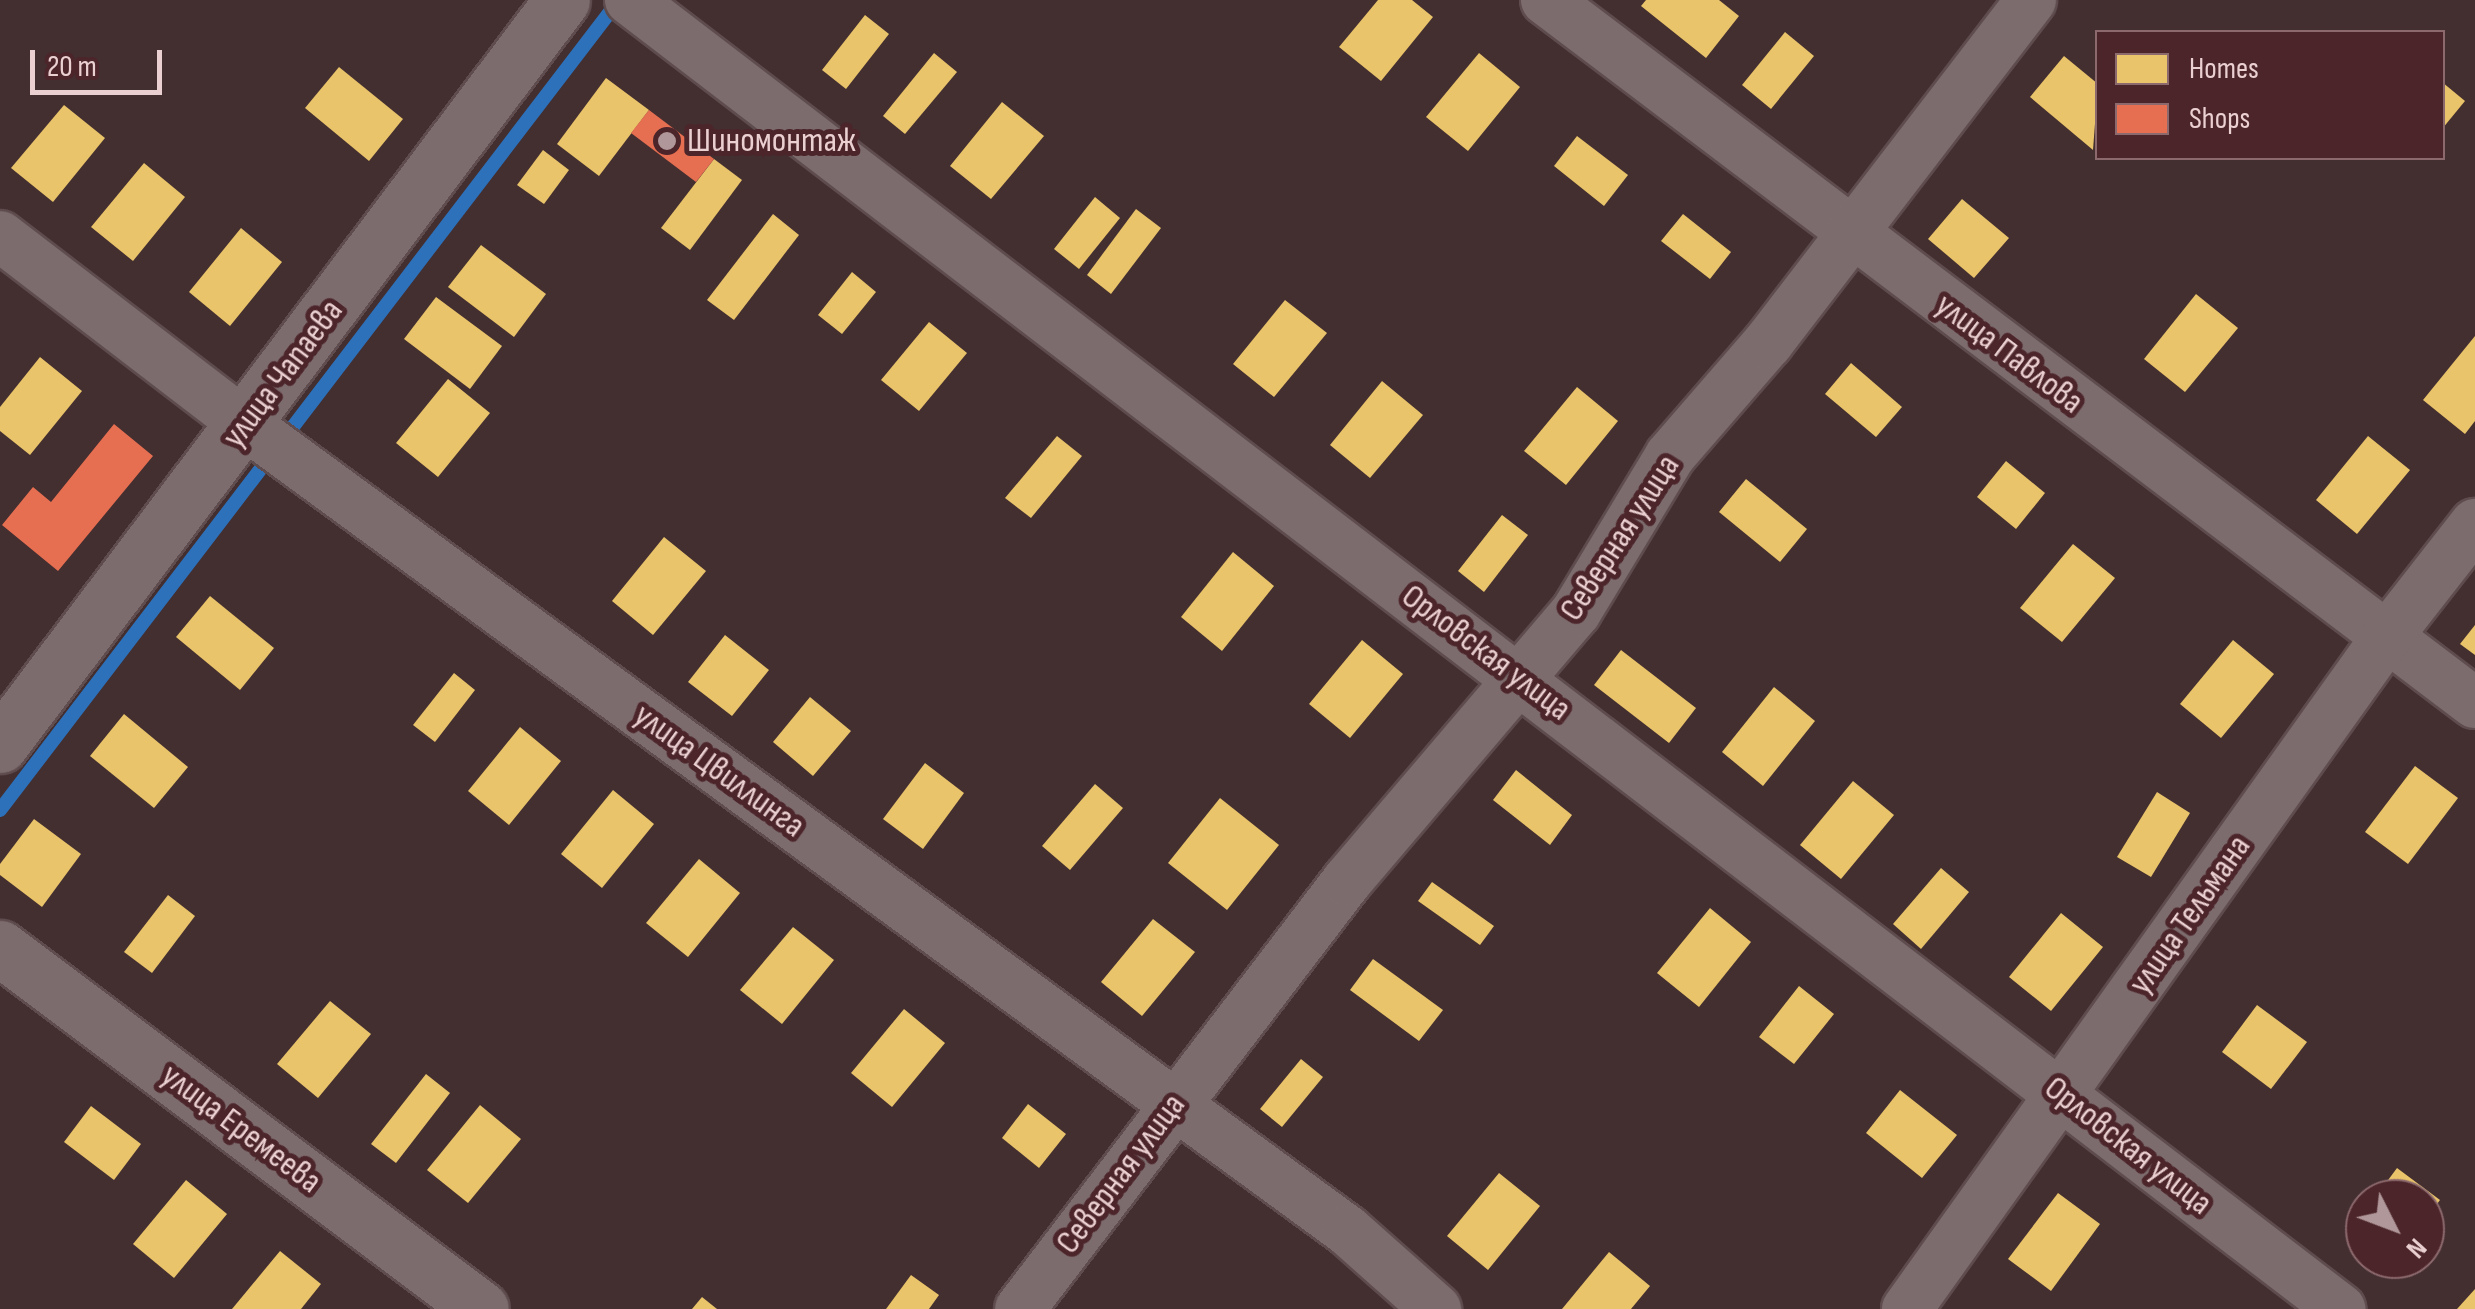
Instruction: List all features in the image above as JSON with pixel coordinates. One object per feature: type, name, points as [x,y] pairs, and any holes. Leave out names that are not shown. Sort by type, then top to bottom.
[{"type":"street","name":"улица Чапаева","points":[[0,744],[246,425],[562,0]]},
{"type":"street","name":"Орловская улица","points":[[630,0],[2340,1309]]},
{"type":"street","name":"улица Павлова","points":[[1546,0],[1848,233],[2475,703]]},
{"type":"street","name":"Северная улица","points":[[1020,1309],[1346,881],[1576,612],[1670,456],[1768,343],[1848,233],[2031,0]]},
{"type":"street","name":"улица Цвиллинга","points":[[0,236],[246,425],[1348,1232],[1436,1309]]},
{"type":"street","name":"улица Тельмана","points":[[1907,1309],[2386,638],[2475,524]]},
{"type":"street","name":"улица Еремеева","points":[[0,948],[481,1309]]},
{"type":"building: Homes","points":[[1378,0],[1412,0],[1433,17],[1381,81],[1339,47]]},
{"type":"building: Homes","points":[[1646,0],[1719,0],[1739,16],[1706,58],[1641,6]]},
{"type":"building: Homes","points":[[865,15],[889,34],[846,89],[822,70]]},
{"type":"building: Homes","points":[[1785,32],[1814,56],[1771,109],[1742,85]]},
{"type":"building: Homes","points":[[934,53],[957,72],[905,134],[883,116]]},
{"type":"building: Homes","points":[[1479,53],[1520,87],[1468,151],[1426,117]]},
{"type":"building: Homes","points":[[2064,56],[2095,82],[2093,150],[2030,97]]},
{"type":"building: Homes","points":[[339,67],[403,119],[369,161],[305,108]]},
{"type":"building: Homes","points":[[606,78],[649,110],[599,176],[557,144]]},
{"type":"building: Homes","points":[[2445,84],[2465,101],[2445,125]]},
{"type":"building: Homes","points":[[1002,102],[1044,136],[991,199],[950,166]]},
{"type":"building: Homes","points":[[64,105],[105,138],[53,202],[11,168]]},
{"type":"building: Homes","points":[[1577,136],[1628,175],[1604,206],[1554,166]]},
{"type":"building: Homes","points":[[543,150],[569,170],[544,204],[517,185]]},
{"type":"building: Homes","points":[[714,159],[742,180],[690,250],[661,228]]},
{"type":"building: Homes","points":[[144,163],[185,197],[133,261],[91,227]]},
{"type":"building: Homes","points":[[1095,197],[1120,218],[1079,269],[1054,249]]},
{"type":"building: Homes","points":[[1962,199],[2009,238],[1974,278],[1928,239]]},
{"type":"building: Homes","points":[[1136,209],[1161,228],[1111,294],[1087,275]]},
{"type":"building: Homes","points":[[773,214],[799,235],[734,320],[707,300]]},
{"type":"building: Homes","points":[[1683,214],[1731,252],[1710,279],[1661,241]]},
{"type":"building: Homes","points":[[241,228],[282,262],[230,326],[189,292]]},
{"type":"building: Homes","points":[[481,245],[546,294],[514,337],[448,287]]},
{"type":"building: Homes","points":[[852,272],[876,292],[842,334],[818,315]]},
{"type":"building: Homes","points":[[2196,294],[2238,328],[2185,392],[2144,359]]},
{"type":"building: Homes","points":[[436,297],[502,346],[470,389],[404,339]]},
{"type":"building: Homes","points":[[1285,300],[1327,333],[1274,397],[1233,364]]},
{"type":"building: Homes","points":[[929,322],[967,353],[919,411],[881,380]]},
{"type":"building: Homes","points":[[2475,336],[2475,421],[2465,434],[2423,400]]},
{"type":"building: Homes","points":[[40,357],[82,391],[30,455],[0,431],[0,407]]},
{"type":"building: Homes","points":[[1851,363],[1902,407],[1876,437],[1825,394]]},
{"type":"building: Homes","points":[[448,379],[490,413],[438,477],[396,443]]},
{"type":"building: Homes","points":[[1382,381],[1423,415],[1370,478],[1330,445]]},
{"type":"building: Homes","points":[[1577,387],[1618,421],[1566,485],[1524,451]]},
{"type":"building: Homes","points":[[1057,436],[1082,456],[1031,518],[1005,498]]},
{"type":"building: Homes","points":[[2368,436],[2410,470],[2357,534],[2316,500]]},
{"type":"building: Homes","points":[[2006,461],[2045,493],[2016,529],[1977,497]]},
{"type":"building: Homes","points":[[1746,479],[1807,529],[1780,562],[1719,512]]},
{"type":"building: Homes","points":[[1502,515],[1528,535],[1484,592],[1458,571]]},
{"type":"building: Homes","points":[[664,537],[706,571],[653,635],[612,601]]},
{"type":"building: Homes","points":[[2073,544],[2115,578],[2062,642],[2020,608]]},
{"type":"building: Homes","points":[[1233,552],[1274,586],[1222,651],[1181,617]]},
{"type":"building: Homes","points":[[210,596],[274,648],[240,690],[176,637]]},
{"type":"building: Homes","points":[[2475,625],[2475,655],[2460,644]]},
{"type":"building: Homes","points":[[725,635],[769,670],[732,716],[688,682]]},
{"type":"building: Homes","points":[[1362,640],[1403,674],[1350,738],[1309,704]]},
{"type":"building: Homes","points":[[2233,640],[2274,674],[2221,738],[2180,704]]},
{"type":"building: Homes","points":[[1621,650],[1696,708],[1669,743],[1594,685]]},
{"type":"building: Homes","points":[[454,673],[475,690],[435,742],[413,725]]},
{"type":"building: Homes","points":[[1774,687],[1815,721],[1763,786],[1722,752]]},
{"type":"building: Homes","points":[[810,697],[851,731],[813,776],[773,742]]},
{"type":"building: Homes","points":[[124,714],[188,767],[154,808],[90,756]]},
{"type":"building: Homes","points":[[520,727],[561,761],[509,825],[468,791]]},
{"type":"building: Homes","points":[[925,763],[964,793],[923,849],[883,819]]},
{"type":"building: Homes","points":[[2415,766],[2458,798],[2408,864],[2365,832]]},
{"type":"building: Homes","points":[[1516,770],[1572,815],[1550,845],[1493,800]]},
{"type":"building: Homes","points":[[1853,781],[1894,815],[1841,879],[1800,845]]},
{"type":"building: Homes","points":[[1095,784],[1123,808],[1070,870],[1042,846]]},
{"type":"building: Homes","points":[[613,790],[654,824],[602,888],[561,854]]},
{"type":"building: Homes","points":[[2157,792],[2190,813],[2151,877],[2117,857]]},
{"type":"building: Homes","points":[[1220,798],[1279,845],[1227,910],[1168,863]]},
{"type":"building: Homes","points":[[34,819],[81,854],[42,907],[0,875],[0,864]]},
{"type":"building: Homes","points":[[699,859],[740,893],[688,957],[646,923]]},
{"type":"building: Homes","points":[[1941,868],[1969,892],[1921,949],[1893,924]]},
{"type":"building: Homes","points":[[1432,882],[1494,926],[1480,945],[1418,901]]},
{"type":"building: Homes","points":[[168,895],[195,916],[152,973],[124,952]]},
{"type":"building: Homes","points":[[1710,908],[1751,942],[1699,1007],[1657,973]]},
{"type":"building: Homes","points":[[2061,913],[2103,947],[2051,1011],[2009,977]]},
{"type":"building: Homes","points":[[1153,919],[1195,952],[1142,1016],[1101,982]]},
{"type":"building: Homes","points":[[793,927],[834,960],[782,1024],[740,990]]},
{"type":"building: Homes","points":[[1373,959],[1443,1010],[1419,1041],[1350,990]]},
{"type":"building: Homes","points":[[1799,986],[1834,1014],[1794,1064],[1759,1037]]},
{"type":"building: Homes","points":[[330,1001],[371,1034],[318,1098],[277,1064]]},
{"type":"building: Homes","points":[[2257,1005],[2307,1042],[2271,1089],[2222,1052]]},
{"type":"building: Homes","points":[[904,1009],[945,1043],[892,1107],[851,1073]]},
{"type":"building: Homes","points":[[1301,1059],[1323,1077],[1282,1127],[1260,1109]]},
{"type":"building: Homes","points":[[426,1074],[450,1093],[396,1163],[371,1144]]},
{"type":"building: Homes","points":[[1900,1090],[1957,1135],[1922,1178],[1866,1133]]},
{"type":"building: Homes","points":[[1028,1104],[1066,1134],[1039,1168],[1002,1138]]},
{"type":"building: Homes","points":[[480,1105],[521,1139],[468,1203],[427,1170]]},
{"type":"building: Homes","points":[[91,1106],[141,1144],[114,1180],[64,1142]]},
{"type":"building: Homes","points":[[2397,1168],[2412,1179],[2389,1179]]},
{"type":"building: Homes","points":[[1499,1173],[1540,1206],[1488,1270],[1447,1236]]},
{"type":"building: Homes","points":[[186,1180],[227,1214],[174,1278],[133,1244]]},
{"type":"building: Homes","points":[[2058,1193],[2100,1224],[2051,1291],[2008,1259]]},
{"type":"building: Homes","points":[[280,1251],[321,1284],[301,1309],[232,1309]]},
{"type":"building: Homes","points":[[1609,1252],[1650,1286],[1631,1309],[1562,1309]]},
{"type":"building: Homes","points":[[911,1275],[939,1295],[929,1309],[886,1309]]},
{"type":"building: Homes","points":[[2475,1289],[2475,1309],[2457,1309]]},
{"type":"building: Homes","points":[[702,1297],[717,1309],[692,1309]]},
{"type":"building: Shops","points":[[649,110],[714,159],[696,182],[631,133]]},
{"type":"building: Shops","points":[[114,424],[153,456],[58,571],[2,525],[33,487],[51,502]]},
{"type":"waterway","points":[[0,810],[619,0]]},
{"type":"place","name":"Шиномонтаж","points":[[667,141]]}]
